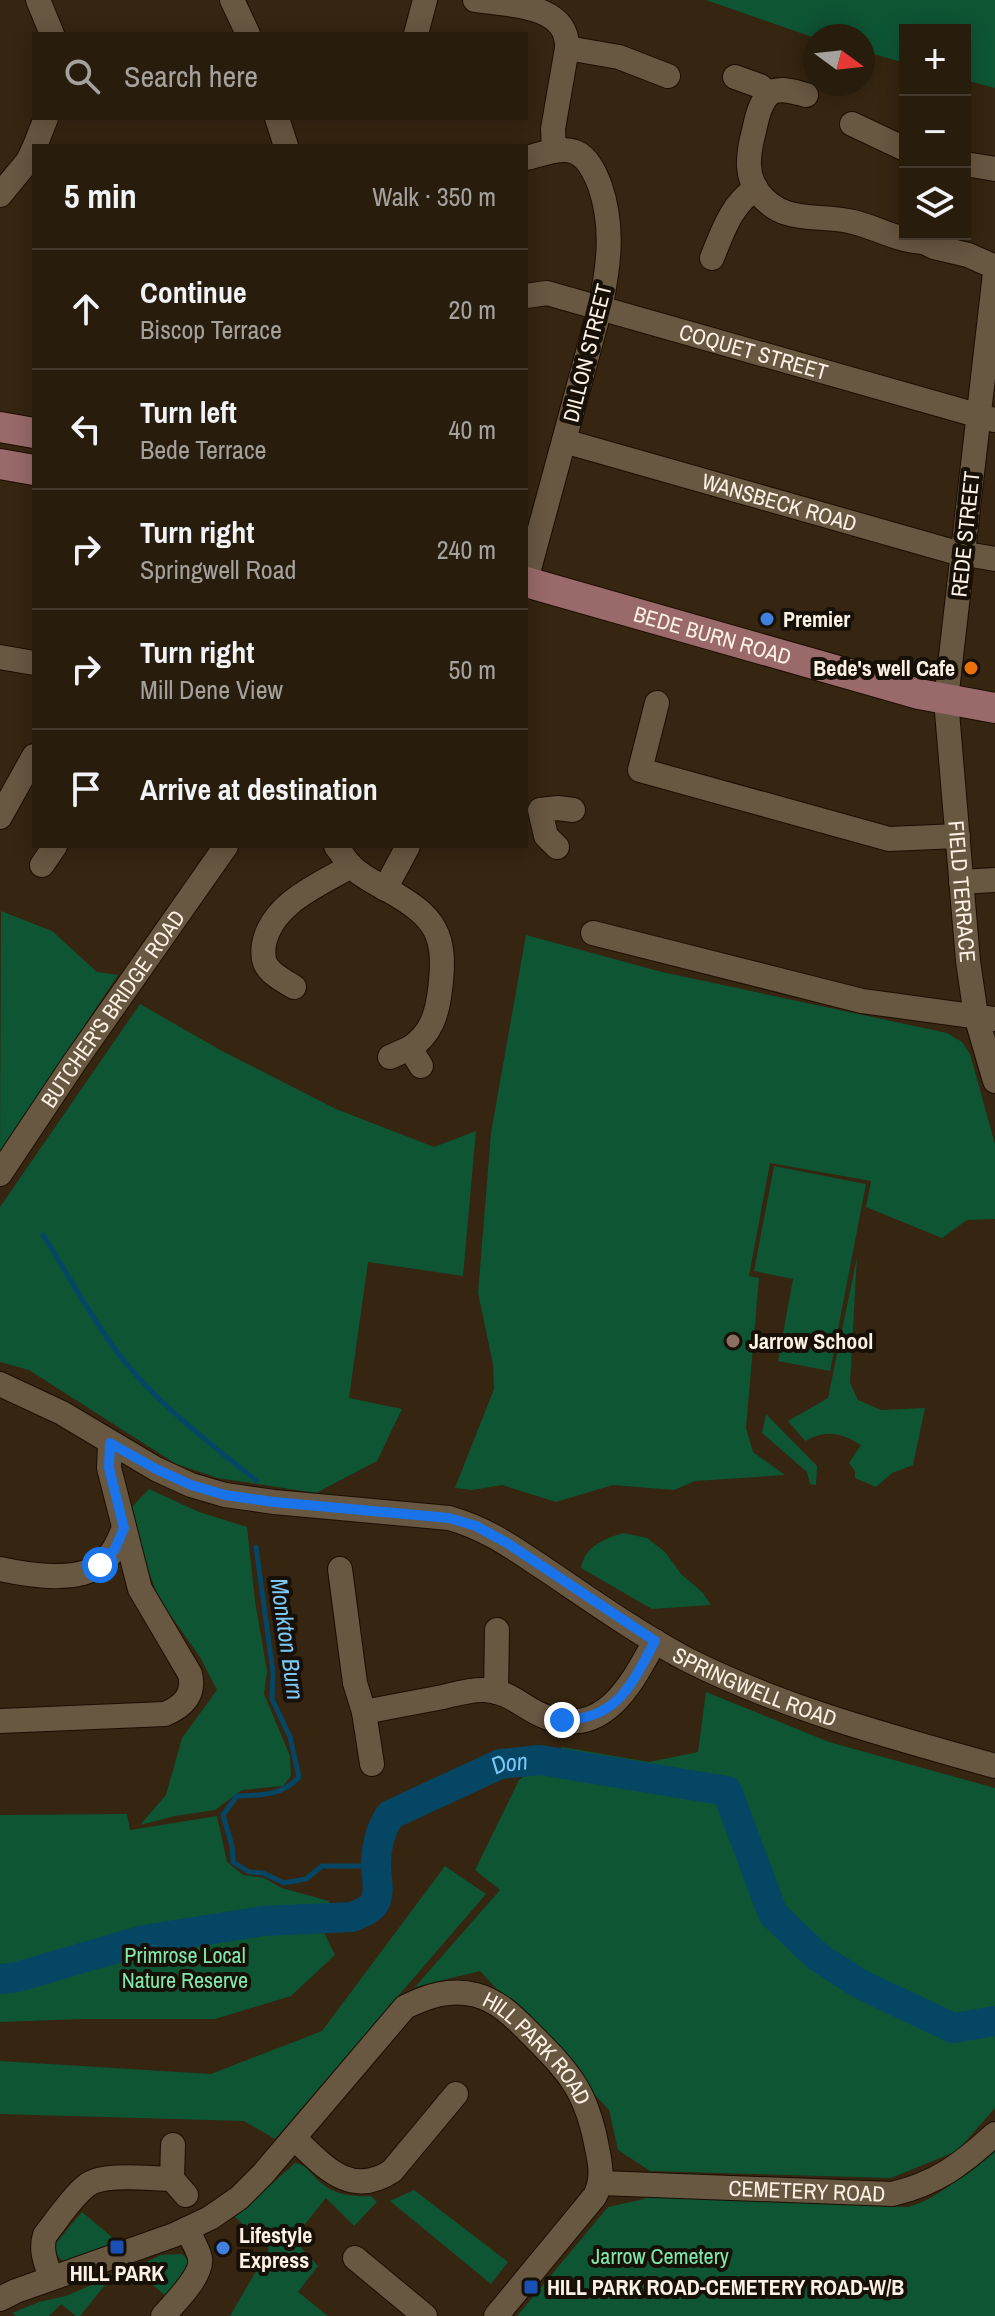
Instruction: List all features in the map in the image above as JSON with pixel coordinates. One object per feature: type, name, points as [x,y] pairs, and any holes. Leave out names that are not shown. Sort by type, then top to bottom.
[{"type":"main road","points":[[0,427],[32,433]]},
{"type":"main road","points":[[0,464],[32,470]]},
{"type":"main road","name":"BEDE BURN ROAD","points":[[528,582],[946,700],[995,708]]},
{"type":"street","points":[[38,0],[51,32]]},
{"type":"street","points":[[232,0],[247,32]]},
{"type":"street","points":[[417,32],[425,0]]},
{"type":"street","points":[[475,0],[540,11],[551,16],[567,37],[553,129],[554,151],[528,158]]},
{"type":"street","points":[[567,48],[619,57],[668,76]]},
{"type":"street","points":[[735,77],[760,86],[769,94]]},
{"type":"street","points":[[803,94],[774,91],[760,108],[749,152],[750,177],[756,188],[769,205],[789,215],[850,221],[899,239]]},
{"type":"street","points":[[35,144],[45,120]]},
{"type":"street","points":[[278,120],[285,144]]},
{"type":"street","points":[[852,124],[899,146]]},
{"type":"street","points":[[0,195],[21,171],[32,151]]},
{"type":"street","name":"DILLON STREET","points":[[528,574],[600,308],[610,233],[602,193],[590,165],[574,152],[554,151]]},
{"type":"street","points":[[971,165],[995,169]]},
{"type":"street","points":[[712,258],[735,206],[756,188]]},
{"type":"street","points":[[925,240],[934,247],[975,258],[995,270]]},
{"type":"street","name":"REDE STREET","points":[[946,700],[964,555],[987,418],[995,270]]},
{"type":"street","name":"COQUET STREET","points":[[528,296],[547,293],[987,418]]},
{"type":"street","name":"WANSBECK ROAD","points":[[564,441],[964,555],[995,559]]},
{"type":"street","points":[[0,657],[32,663]]},
{"type":"street","name":"FIELD TERRACE","points":[[946,700],[968,961],[986,1018],[995,1081]]},
{"type":"street","points":[[657,703],[640,770],[889,839],[958,836]]},
{"type":"street","points":[[0,817],[32,760]]},
{"type":"street","points":[[557,847],[546,836],[533,810],[573,810]]},
{"type":"street","name":"BUTCHER'S BRIDGE ROAD","points":[[0,1174],[225,848]]},
{"type":"street","points":[[385,889],[407,848]]},
{"type":"street","points":[[294,987],[271,972],[260,972],[265,941],[277,915],[343,856],[422,913],[434,925],[441,944],[438,1005],[432,1025],[407,1057]]},
{"type":"street","points":[[961,882],[995,880]]},
{"type":"street","points":[[593,933],[862,1001],[986,1018]]},
{"type":"street","name":"SPRINGWELL ROAD","points":[[0,1384],[33,1397],[156,1469],[191,1485],[225,1495],[449,1518],[476,1526],[507,1543],[655,1641],[736,1682],[824,1716],[995,1766]]},
{"type":"street","points":[[0,1721],[165,1714],[188,1699],[192,1683],[190,1674],[140,1589],[109,1468],[110,1443]]},
{"type":"street","points":[[0,1569],[47,1575],[83,1573],[100,1565],[115,1549],[124,1528]]},
{"type":"street","points":[[340,1569],[355,1683],[364,1712],[372,1764]]},
{"type":"street","points":[[90,1570],[140,1589]]},
{"type":"street","points":[[496,1692],[497,1630]]},
{"type":"street","points":[[364,1712],[484,1690],[509,1695],[546,1717],[579,1720],[608,1709],[621,1698],[655,1641]]},
{"type":"street","name":"HILL PARK ROAD","points":[[0,2299],[187,2229],[239,2198],[405,2007],[434,1995],[462,1992],[479,1996],[504,2009],[567,2071],[588,2107],[598,2151],[601,2183]]},
{"type":"street","points":[[294,2138],[336,2175],[351,2181],[367,2182],[392,2171],[456,2094]]},
{"type":"street","name":"CEMETERY ROAD","points":[[601,2183],[892,2194],[932,2182],[995,2134]]},
{"type":"street","points":[[51,2278],[43,2252],[45,2235],[87,2185],[111,2178],[179,2187],[173,2145]]},
{"type":"street","points":[[496,2316],[595,2196],[601,2183]]},
{"type":"street","points":[[163,2316],[199,2270],[200,2258],[187,2229]]},
{"type":"street","points":[[355,2258],[425,2316]]},
{"type":"green space","points":[[706,0],[995,0],[995,88],[971,82],[971,24],[899,24],[899,61],[875,54],[875,24],[803,24],[803,34]]},
{"type":"green space","points":[[1,911],[52,931],[97,972],[118,975],[0,1153]]},
{"type":"green space","points":[[526,935],[662,972],[947,1033],[962,1042],[970,1054],[995,1144],[995,1219],[967,1220],[942,1238],[866,1207],[871,1181],[770,1163],[749,1276],[759,1278],[746,1428],[753,1452],[785,1475],[695,1481],[674,1490],[613,1485],[556,1502],[502,1485],[472,1490],[455,1488],[494,1389],[493,1364],[478,1293],[491,1133]]},
{"type":"green space","points":[[140,1004],[222,1051],[336,1109],[434,1147],[476,1131],[463,1276],[368,1262],[349,1398],[402,1409],[377,1461],[316,1493],[218,1478],[176,1464],[29,1370],[0,1362],[0,1207]]},
{"type":"green space","points":[[774,1166],[866,1184],[830,1371],[778,1361],[793,1279],[754,1271]]},
{"type":"green space","points":[[857,1257],[850,1383],[858,1400],[881,1410],[925,1408],[913,1465],[892,1473],[876,1487],[855,1478],[855,1471],[849,1463],[861,1445],[834,1434],[805,1441],[788,1421],[828,1398]]},
{"type":"green space","points":[[766,1414],[817,1466],[816,1485],[810,1484],[807,1472],[762,1433]]},
{"type":"green space","points":[[149,1489],[199,1512],[247,1527],[267,1671],[264,1694],[290,1756],[291,1776],[283,1786],[242,1790],[215,1810],[140,1825],[166,1795],[182,1738],[217,1690],[200,1657],[159,1599],[141,1550],[131,1508]]},
{"type":"green space","points":[[623,1533],[647,1538],[665,1552],[711,1605],[652,1609],[581,1568],[591,1549]]},
{"type":"green space","points":[[706,1692],[829,1742],[995,1788],[995,2108],[957,2151],[891,2178],[650,2171],[618,2150],[609,2110],[480,1971],[415,1987],[500,1890],[475,1870],[519,1780],[562,1747],[649,1762],[698,1752]]},
{"type":"green space","name":"Primrose Local Nature Reserve","points":[[127,1814],[130,1830],[217,1816],[227,1862],[243,1875],[264,1878],[282,1888],[329,1901],[326,1913],[314,1912],[335,1955],[291,1996],[215,2019],[0,2022],[0,1815]]},
{"type":"green space","points":[[445,1866],[486,1894],[275,2139],[244,2121],[0,2114],[0,2061],[211,2074],[322,2031]]},
{"type":"green space","name":"Jarrow Cemetery","points":[[995,2146],[995,2316],[517,2316],[608,2207],[646,2196],[908,2207],[943,2190]]},
{"type":"green space","points":[[295,2163],[338,2193],[371,2196],[377,2202],[354,2226],[326,2198],[293,2239],[318,2266],[298,2292],[328,2316],[230,2316],[269,2249],[235,2217]]},
{"type":"green space","points":[[414,2190],[508,2262],[491,2284],[390,2201]]},
{"type":"green space","points":[[82,2212],[118,2242],[67,2262],[60,2259],[55,2251],[56,2243]]},
{"type":"green space","points":[[182,2254],[189,2261],[190,2271],[168,2298],[133,2268],[161,2255]]},
{"type":"green space","points":[[117,2270],[80,2316],[61,2304],[49,2316],[16,2316],[12,2313],[66,2296]]},
{"type":"waterway","name":"Monkton Burn","points":[[43,1235],[112,1345],[143,1383],[256,1480]]},
{"type":"waterway","name":"Monkton Burn","points":[[256,1547],[273,1672],[272,1699],[290,1737],[299,1777],[278,1791],[237,1796],[223,1815],[233,1862],[249,1872],[263,1873],[284,1883],[306,1879],[322,1866],[376,1866]]},
{"type":"waterway","name":"Don","points":[[0,1979],[17,1977],[144,1940],[263,1921],[352,1917],[370,1908],[376,1899],[378,1845],[390,1815],[500,1764],[540,1760],[727,1791],[773,1914],[818,1957],[860,1984],[953,2028],[995,2021]]},
{"type":"place","name":"Premier","points":[[767,619]]},
{"type":"place","name":"Bede's well Cafe","points":[[971,668]]},
{"type":"place","name":"Jarrow School","points":[[733,1341]]},
{"type":"place","name":"HILL PARK","points":[[117,2247]]},
{"type":"place","name":"Lifestyle Express","points":[[223,2248]]},
{"type":"place","name":"HILL PARK ROAD-CEMETERY ROAD-W/B","points":[[531,2287]]},
{"type":"route","points":[[100,1565],[115,1549],[124,1528],[109,1468],[110,1443],[191,1485],[225,1495],[449,1518],[476,1526],[507,1543],[655,1641],[621,1698],[593,1716],[562,1720]]}]
